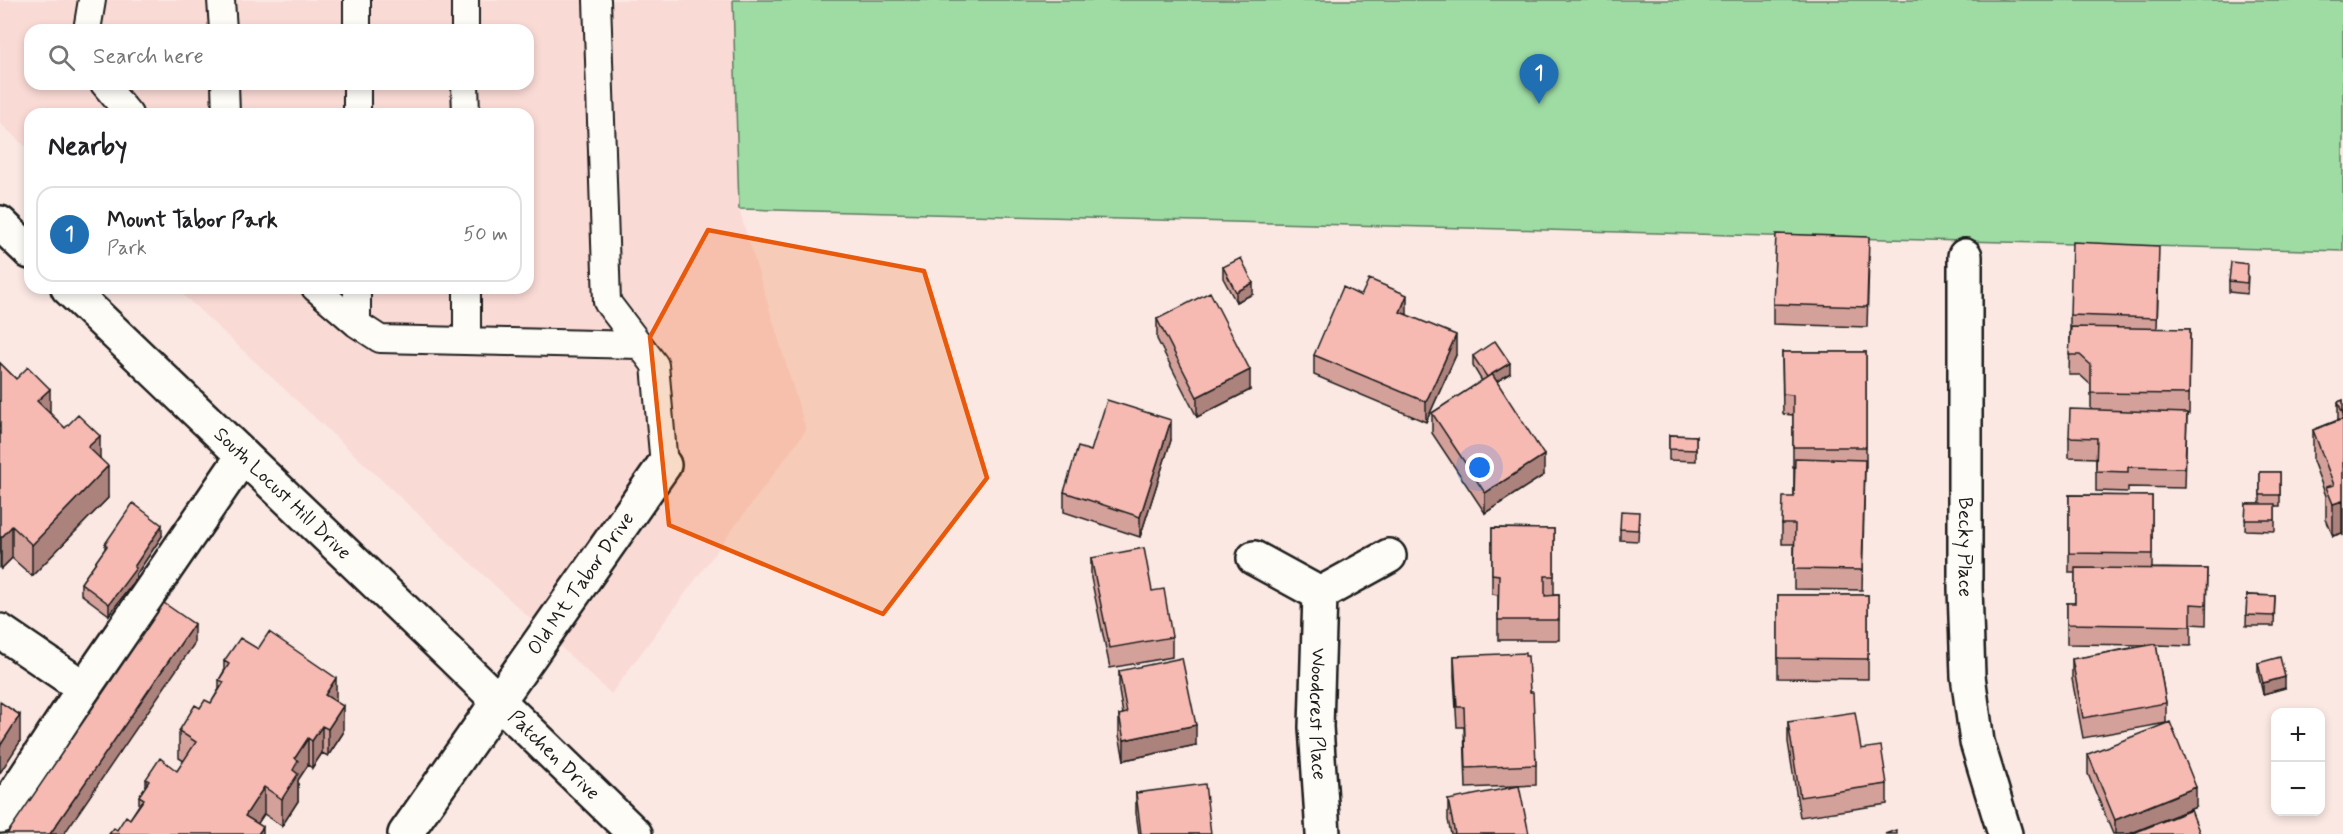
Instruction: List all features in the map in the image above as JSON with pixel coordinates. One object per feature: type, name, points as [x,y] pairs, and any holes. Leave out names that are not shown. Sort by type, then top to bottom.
[{"type":"street","points":[[0,223],[24,246]]},
{"type":"street","name":"Becky Place","points":[[1965,256],[1965,588],[1968,676],[1977,742],[2005,834]]},
{"type":"street","name":"South Locust Hill Drive","points":[[74,294],[498,700]]},
{"type":"street","points":[[0,816],[84,688],[243,456]]},
{"type":"street","name":"Old Mt Tabor Drive","points":[[405,834],[664,465]]},
{"type":"street","points":[[1254,558],[1320,594],[1389,556]]},
{"type":"street","name":"Woodcrest Place","points":[[1320,594],[1316,727],[1323,834]]},
{"type":"street","points":[[0,631],[84,688]]},
{"type":"street","name":"Patchen Drive","points":[[498,700],[635,834]]},
{"type":"lane","points":[[88,24],[92,0]]},
{"type":"lane","points":[[221,0],[223,24]]},
{"type":"lane","points":[[357,0],[357,24]]},
{"type":"lane","points":[[465,0],[465,24]]},
{"type":"lane","points":[[597,0],[607,302],[655,365],[664,465]]},
{"type":"lane","points":[[109,90],[124,108]]},
{"type":"lane","points":[[225,90],[226,108]]},
{"type":"lane","points":[[357,90],[357,108]]},
{"type":"lane","points":[[465,90],[466,108]]},
{"type":"lane","points":[[322,294],[357,324],[380,339],[639,345]]},
{"type":"lane","points":[[357,294],[357,324]]},
{"type":"lane","points":[[467,294],[467,341]]},
{"type":"highlighted area","points":[[708,230],[924,271],[987,478],[883,614],[669,525],[650,337]]},
{"type":"shaded area","points":[[0,0],[733,0],[739,209],[806,430],[611,694],[182,294],[534,294],[534,108],[24,108],[24,145],[0,123]]},
{"type":"green space","points":[[733,0],[2343,0],[2343,251],[739,209]]},
{"type":"building","points":[[1776,234],[1869,237],[1867,307],[1773,304]]},
{"type":"building","points":[[2072,242],[2159,246],[2157,318],[2070,315]]},
{"type":"building","points":[[1241,258],[1253,283],[1236,292],[1223,267]]},
{"type":"building","points":[[2231,262],[2248,264],[2247,283],[2229,281]]},
{"type":"building","points":[[1369,279],[1407,295],[1400,312],[1456,335],[1426,402],[1314,355],[1343,287],[1361,296]]},
{"type":"building","points":[[1210,292],[1250,370],[1197,397],[1157,319]]},
{"type":"building","points":[[2071,327],[2190,329],[2189,394],[2091,393],[2091,365],[2080,355],[2069,355]]},
{"type":"building","points":[[1495,341],[1510,363],[1487,377],[1473,356]]},
{"type":"building","points":[[1782,352],[1866,352],[1866,447],[1793,447],[1793,395],[1783,394]]},
{"type":"building","points":[[0,363],[16,379],[28,367],[50,389],[37,401],[65,428],[78,415],[100,436],[88,447],[108,466],[32,545],[12,526],[1,538],[0,536]]},
{"type":"building","points":[[1492,374],[1544,455],[1485,493],[1432,413]]},
{"type":"building","points":[[1107,400],[1171,420],[1140,517],[1064,492],[1078,447],[1091,451]]},
{"type":"building","points":[[2343,400],[2343,414],[2338,402]]},
{"type":"building","points":[[2070,409],[2187,413],[2185,468],[2128,467],[2128,472],[2096,471],[2097,438],[2069,437]]},
{"type":"building","points":[[2343,419],[2343,505],[2342,501],[2333,504],[2326,487],[2334,485],[2313,430]]},
{"type":"building","points":[[1669,435],[1696,436],[1696,450],[1669,449]]},
{"type":"building","points":[[1795,458],[1865,460],[1862,570],[1794,569],[1795,524],[1782,524],[1783,497],[1794,497]]},
{"type":"building","points":[[2260,472],[2280,472],[2280,495],[2260,495]]},
{"type":"building","points":[[2069,495],[2152,496],[2152,554],[2069,553]]},
{"type":"building","points":[[133,503],[162,525],[134,567],[136,568],[109,604],[81,583]]},
{"type":"building","points":[[2246,504],[2275,504],[2275,520],[2245,520]]},
{"type":"building","points":[[1621,511],[1639,512],[1638,530],[1620,529]]},
{"type":"building","points":[[1492,528],[1554,529],[1554,576],[1545,576],[1545,596],[1559,595],[1559,620],[1498,620],[1499,575],[1492,574]]},
{"type":"building","points":[[1144,548],[1152,591],[1164,589],[1172,637],[1110,648],[1091,558]]},
{"type":"building","points":[[2075,568],[2207,569],[2206,605],[2191,604],[2191,626],[2067,624],[2067,603],[2075,603]]},
{"type":"building","points":[[1778,595],[1868,595],[1868,659],[1778,658]]},
{"type":"building","points":[[2247,595],[2275,596],[2274,616],[2246,615]]},
{"type":"building","points":[[164,603],[194,624],[50,834],[7,834]]},
{"type":"building","points":[[269,632],[336,678],[325,695],[343,706],[328,729],[322,726],[312,741],[308,738],[295,758],[298,761],[293,770],[298,774],[282,799],[264,787],[245,816],[263,827],[258,834],[109,834],[114,828],[117,830],[126,816],[130,819],[144,799],[139,796],[149,781],[146,779],[160,758],[177,771],[196,742],[179,731],[195,705],[200,708],[205,700],[211,703],[224,682],[219,680],[229,664],[224,661],[240,638],[258,649]]},
{"type":"building","points":[[2156,644],[2166,703],[2083,718],[2072,659]]},
{"type":"building","points":[[1525,653],[1525,656],[1528,656],[1530,692],[1533,692],[1536,765],[1466,768],[1464,707],[1457,707],[1454,656]]},
{"type":"building","points":[[2280,657],[2285,677],[2263,683],[2258,663]]},
{"type":"building","points":[[1182,658],[1196,725],[1124,740],[1119,715],[1127,713],[1119,671]]},
{"type":"building","points":[[0,702],[20,715],[0,746]]},
{"type":"building","points":[[1855,712],[1861,749],[1881,746],[1887,784],[1800,797],[1788,722]]},
{"type":"building","points":[[2170,722],[2196,787],[2115,820],[2088,754]]},
{"type":"building","points":[[1205,784],[1211,834],[1141,834],[1136,793]]},
{"type":"building","points":[[1519,786],[1529,834],[1455,834],[1448,800]]},
{"type":"building","points":[[2191,810],[2200,834],[2131,834]]},
{"type":"building","points":[[1896,830],[1897,834],[1885,834]]},
{"type":"place","name":"Mount Tabor Park","points":[[1539,104]]}]
